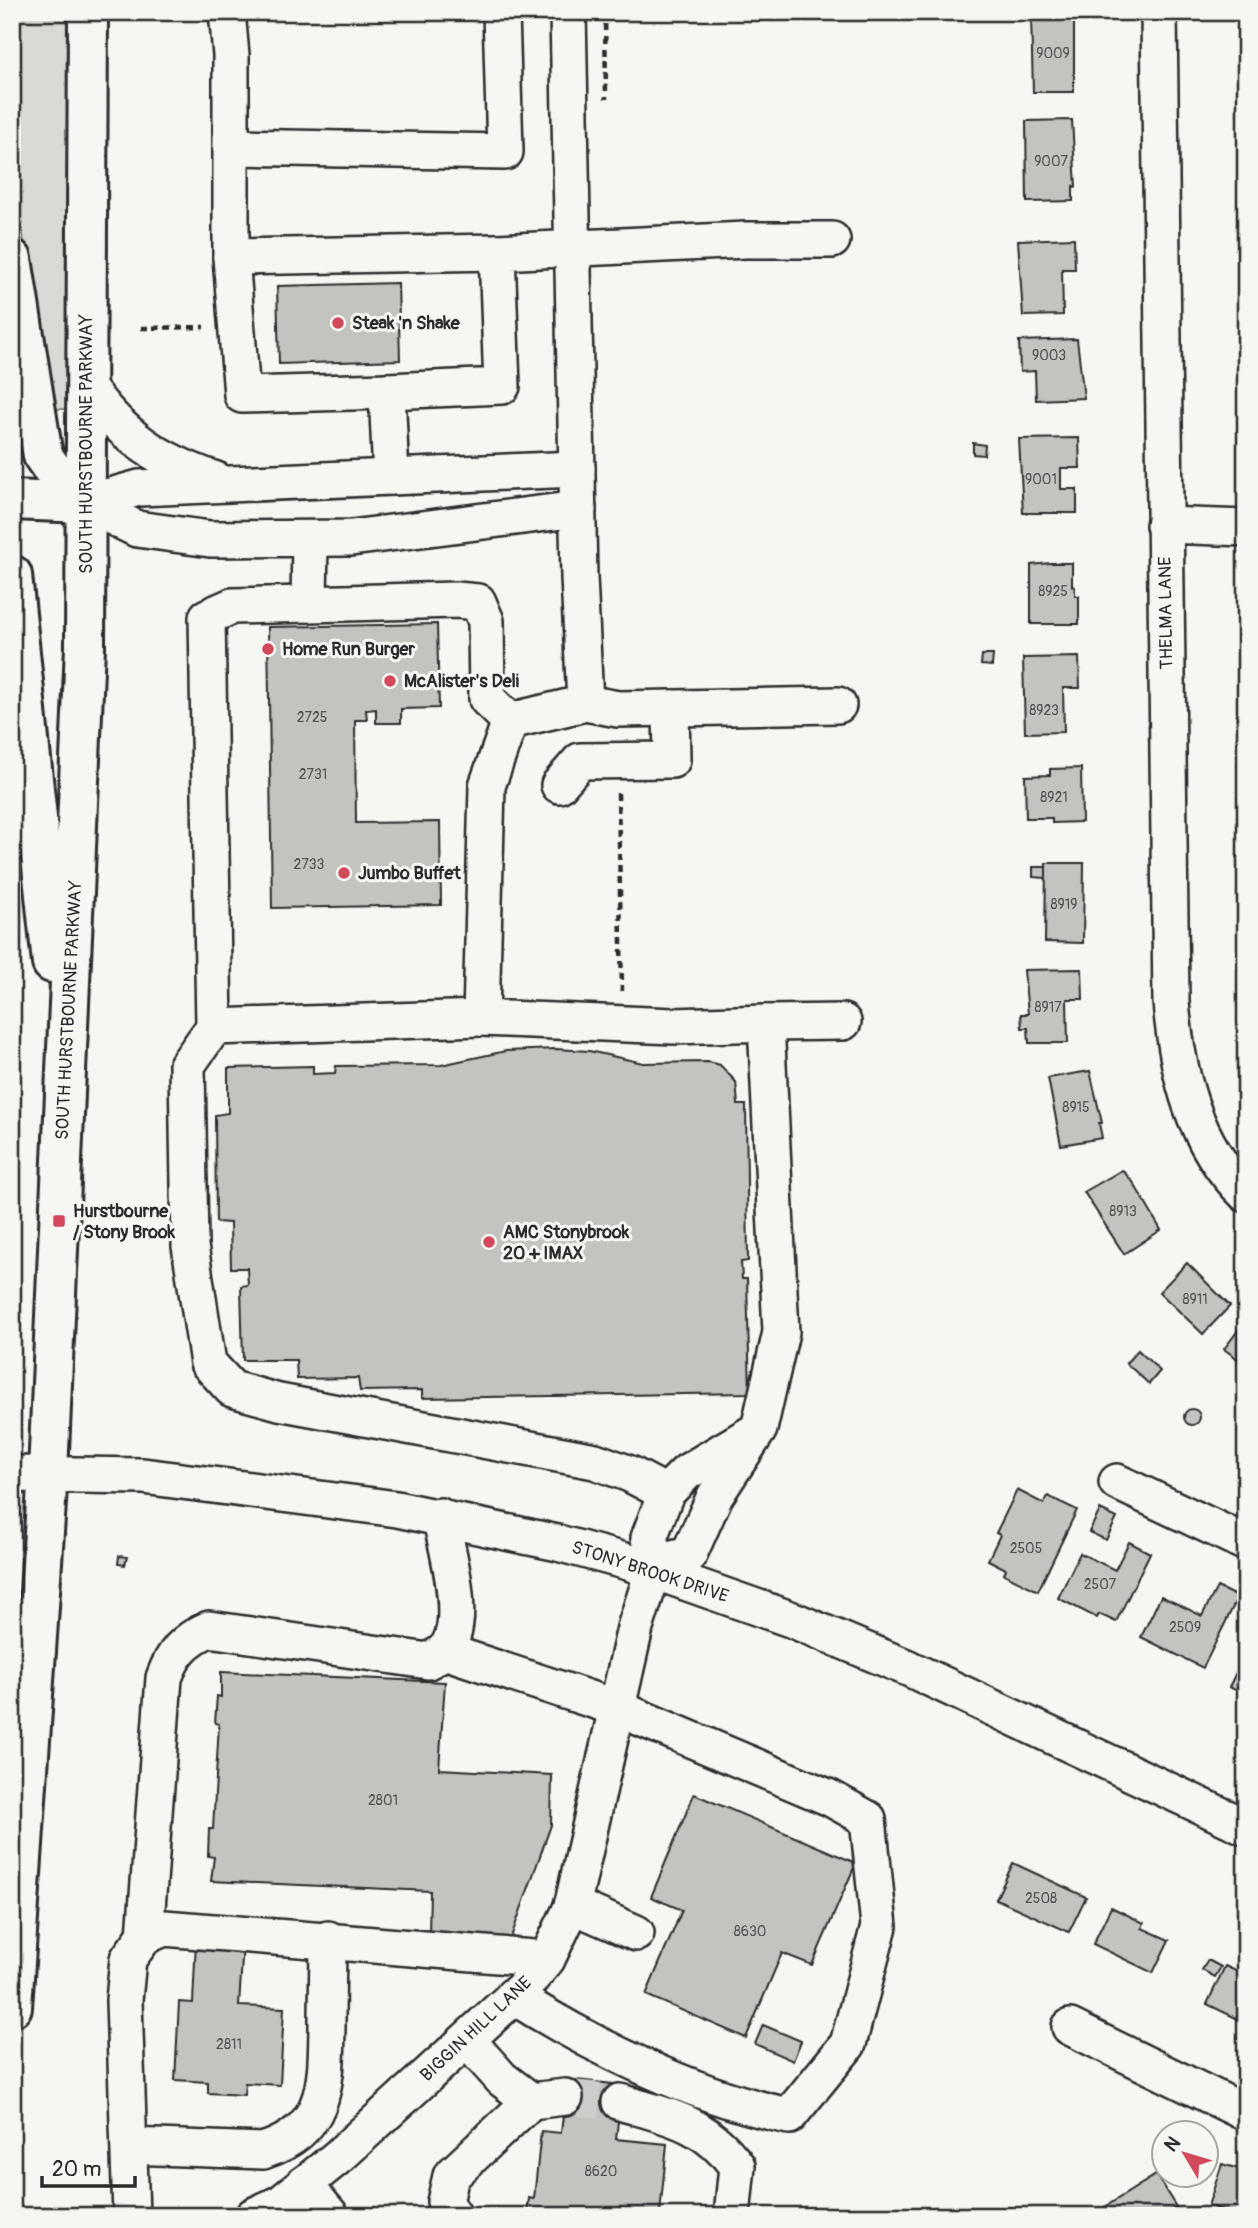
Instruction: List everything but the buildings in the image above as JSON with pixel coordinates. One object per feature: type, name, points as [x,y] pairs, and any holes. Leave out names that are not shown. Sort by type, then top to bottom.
[{"type":"main road","name":"SOUTH HURSTBOURNE PARKWAY","points":[[13,1990],[30,1474],[65,1094],[85,648],[88,12]]},
{"type":"main road","points":[[12,259],[43,456],[64,486],[85,503]]},
{"type":"main road","points":[[12,500],[85,503]]},
{"type":"main road","points":[[12,575],[65,1094]]},
{"type":"street","points":[[227,12],[232,55],[231,257],[242,395],[502,387],[497,252]]},
{"type":"street","points":[[231,147],[505,152],[500,12]]},
{"type":"street","points":[[568,12],[578,509],[585,703]]},
{"type":"street","name":"THELMA LANE","points":[[1159,12],[1171,1002],[1176,1057],[1187,1099],[1201,1132],[1220,1162],[1246,1194]]},
{"type":"street","points":[[231,257],[497,252],[720,241],[832,240]]},
{"type":"street","points":[[87,387],[111,420],[146,449],[176,466],[232,485]]},
{"type":"street","points":[[365,536],[376,478],[387,391]]},
{"type":"street","points":[[85,503],[139,488],[577,468]]},
{"type":"street","points":[[85,503],[137,528],[210,539],[365,536],[578,509]]},
{"type":"street","points":[[1164,525],[1246,528]]},
{"type":"street","points":[[309,604],[310,538]]},
{"type":"street","points":[[510,721],[487,699],[486,621],[478,602],[456,600],[232,606],[207,617],[214,1027],[187,1065],[190,1246],[208,1363],[232,1389],[279,1402],[595,1461],[630,1474],[666,1493]]},
{"type":"street","points":[[510,721],[585,703],[618,709],[838,705]]},
{"type":"street","points":[[559,785],[580,761],[672,760],[671,708]]},
{"type":"street","points":[[481,1018],[487,786],[510,721]]},
{"type":"street","points":[[214,1027],[481,1018],[674,1026],[843,1022]]},
{"type":"street","points":[[759,1429],[687,1472],[666,1493],[649,1538],[654,1566],[689,1554],[715,1496],[759,1429],[781,1332],[766,1023]]},
{"type":"street","name":"STONY BROOK DRIVE","points":[[30,1474],[143,1476],[440,1516],[654,1566],[908,1668],[1246,1826]]},
{"type":"street","points":[[1117,1482],[1246,1543]]},
{"type":"street","points":[[131,2216],[124,2000],[128,1959],[154,1932],[164,1678],[172,1656],[190,1638],[209,1629],[428,1661],[444,1651],[454,1631],[455,1602],[440,1516]]},
{"type":"street","name":"BIGGIN HILL LANE","points":[[253,2216],[281,2203],[304,2184],[467,2040],[547,1959],[572,1905],[617,1708],[654,1566]]},
{"type":"street","points":[[444,1651],[617,1708],[830,1798],[868,1819],[879,1926],[848,2044],[789,2116],[741,2106],[584,2039],[513,1996]]},
{"type":"street","points":[[572,1905],[636,1933]]},
{"type":"street","points":[[154,1932],[328,1939],[547,1959]]},
{"type":"street","points":[[129,2146],[263,2151],[281,2146],[312,2119],[326,2082],[328,1939]]},
{"type":"street","points":[[1070,2027],[1246,2113]]},
{"type":"street","points":[[454,2216],[445,2202],[451,2176],[548,2099],[502,2079],[467,2040]]},
{"type":"street","points":[[620,2102],[693,2125],[721,2144],[737,2166],[732,2216]]},
{"type":"street","points":[[304,2184],[331,2216]]},
{"type":"path","points":[[141,328],[235,327]]},
{"type":"shaded area","points":[[12,12],[73,12],[68,409],[48,409],[12,159]]},
{"type":"tunnel","points":[[565,2097],[620,2102]]},
{"type":"place","name":"Steak 'n Shake","points":[[338,323]]},
{"type":"place","name":"Home Run Burger","points":[[268,649]]},
{"type":"place","name":"McAlister's Deli","points":[[390,681]]},
{"type":"place","name":"Jumbo Buffet","points":[[344,873]]},
{"type":"place","name":"Hurstbourne / Stony Brook","points":[[59,1221]]},
{"type":"place","name":"AMC Stonybrook 20 + IMAX","points":[[489,1242]]}]
